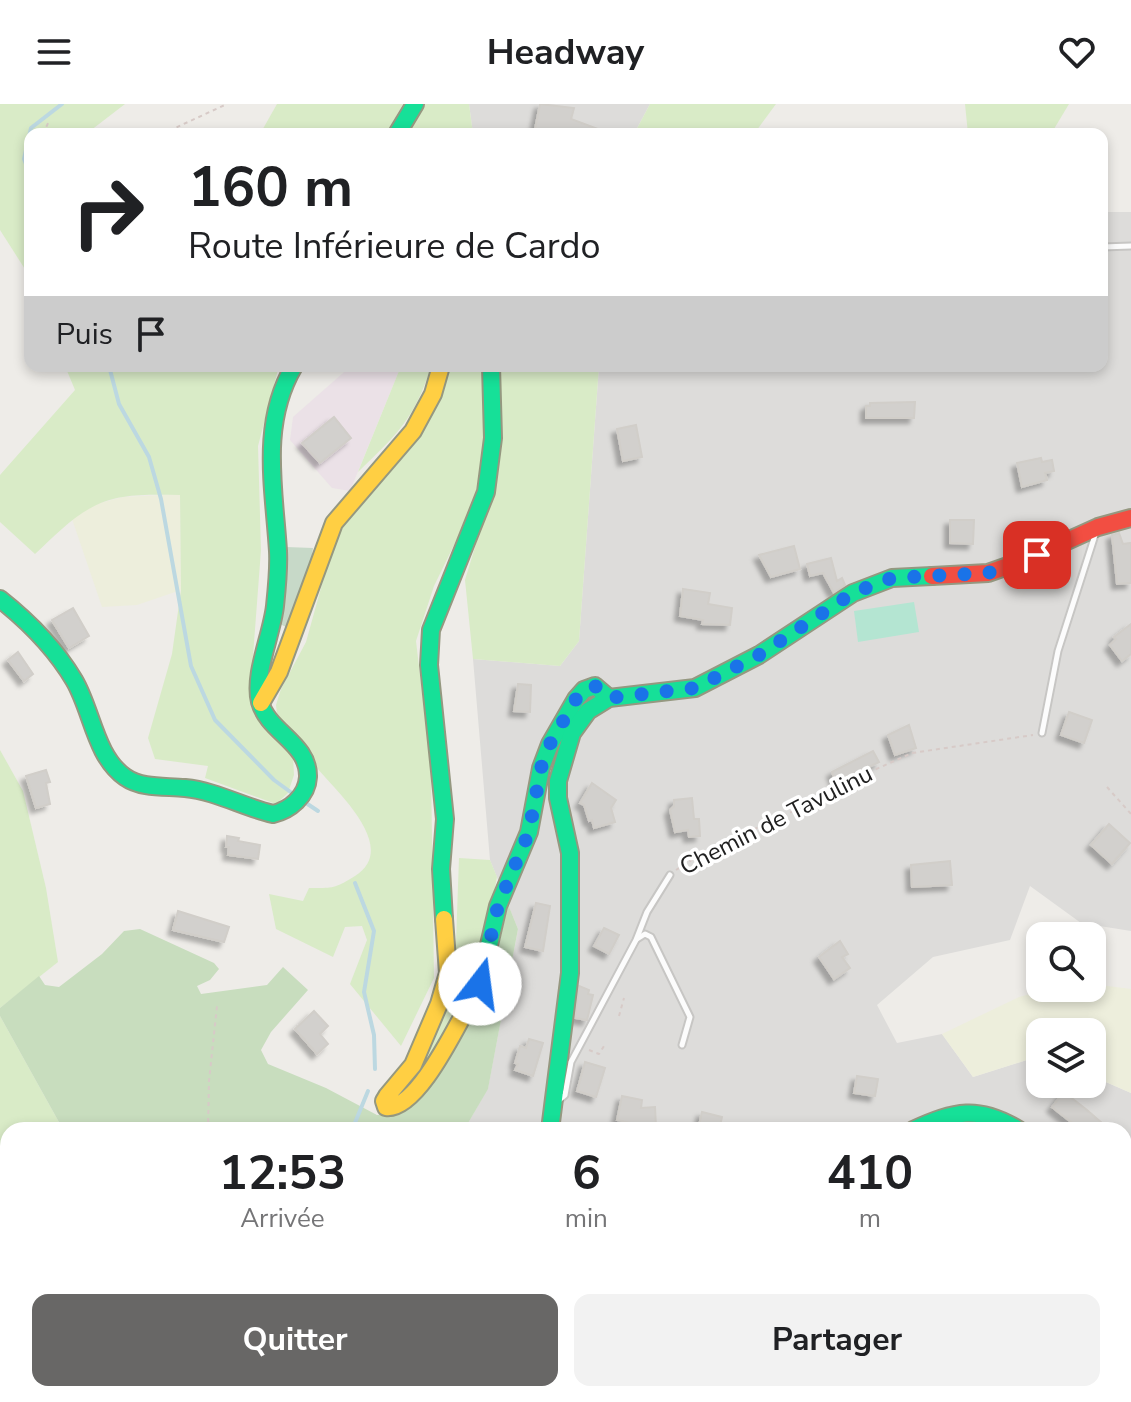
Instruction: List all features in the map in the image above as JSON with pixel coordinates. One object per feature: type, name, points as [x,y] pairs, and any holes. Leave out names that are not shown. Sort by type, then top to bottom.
[{"type":"street","points":[[401,128],[415,104]]},
{"type":"street","points":[[0,599],[31,622],[75,681],[105,755],[116,771],[128,780],[151,787],[188,788],[273,814],[283,813],[292,807],[307,785],[305,756],[268,718],[260,705],[258,689],[274,615],[278,555],[272,418],[278,395],[291,372]]},
{"type":"street","points":[[260,705],[279,672],[334,523],[413,431],[433,394],[439,372]]},
{"type":"street","points":[[491,372],[493,438],[486,492],[431,630],[429,665],[445,819],[441,869],[448,973],[439,1004],[413,1065],[387,1096],[384,1101],[386,1107],[394,1108],[404,1102],[435,1065],[480,984],[498,906],[529,832],[541,768],[550,744],[584,690],[595,686],[609,698]]},
{"type":"street","points":[[552,1122],[570,973],[570,853],[558,798],[558,781],[572,733],[588,711],[609,698],[695,688],[759,655],[853,593],[892,578],[988,573],[1098,527],[1131,518]]},
{"type":"street","points":[[931,1122],[949,1114],[975,1111],[1007,1122]]},
{"type":"lane","points":[[1108,247],[1131,246]]},
{"type":"lane","points":[[1042,733],[1058,651],[1098,527]]},
{"type":"lane","name":"Chemin de Tavulinu","points":[[555,1104],[565,1095],[571,1062],[636,940],[647,912],[670,875]]},
{"type":"lane","points":[[636,940],[645,934],[651,937],[690,1017],[682,1045]]},
{"type":"path","points":[[175,128],[227,104]]},
{"type":"path","points":[[46,128],[49,121]]},
{"type":"path","name":"Chemin de Tavulinu","points":[[670,875],[704,852],[912,753],[1042,733]]},
{"type":"path","points":[[1107,787],[1131,814]]},
{"type":"path","points":[[619,1016],[624,998]]},
{"type":"path","points":[[208,1122],[217,1006]]},
{"type":"path","points":[[580,1047],[599,1054],[604,1046],[607,1047]]},
{"type":"shaded area","points":[[469,104],[650,104],[637,128],[472,128]]},
{"type":"shaded area","points":[[1108,212],[1131,212],[1131,931],[1106,927],[1106,922],[1080,922],[1030,886],[1010,940],[933,957],[877,1005],[897,1043],[942,1034],[973,1077],[1026,1060],[1026,1098],[1106,1098],[1106,1082],[1131,1093],[1131,1122],[469,1122],[488,1088],[518,929],[490,860],[473,659],[560,666],[579,641],[599,372],[1108,372]]},
{"type":"shaded area","points":[[344,372],[399,372],[350,491],[332,488],[290,440],[293,417]]},
{"type":"green space","points":[[0,104],[125,104],[94,128],[24,128],[24,268],[0,230]]},
{"type":"green space","points":[[277,104],[403,104],[389,128],[263,128]]},
{"type":"green space","points":[[425,104],[469,104],[472,128],[411,128]]},
{"type":"green space","points":[[650,104],[776,104],[758,128],[637,128]]},
{"type":"green space","points":[[965,104],[1069,104],[1055,128],[967,128]]},
{"type":"green space","points":[[68,372],[277,372],[258,446],[261,550],[251,682],[255,710],[293,756],[294,775],[288,793],[276,804],[205,778],[208,766],[155,759],[148,738],[172,654],[181,590],[180,495],[130,496],[97,504],[75,518],[35,554],[0,522],[0,475],[75,390]]},
{"type":"green space","points":[[399,372],[429,372],[418,400],[403,425],[358,472]]},
{"type":"green space","points":[[444,372],[484,372],[486,406],[482,479],[470,512],[434,586],[416,641],[431,769],[434,978],[401,1046],[350,984],[367,940],[362,926],[345,927],[333,957],[276,929],[269,894],[303,901],[309,888],[333,887],[355,876],[367,864],[371,851],[360,821],[277,714],[276,705],[306,642],[342,523]]},
{"type":"green space","points":[[495,372],[599,372],[579,641],[560,666],[473,659],[465,580],[493,488]]},
{"type":"green space","points":[[180,494],[181,590],[137,605],[102,607],[72,519],[96,504],[123,497]]},
{"type":"green space","points":[[286,547],[313,548],[309,575],[286,627],[280,624]]},
{"type":"green space","points":[[914,602],[919,632],[858,642],[854,611]]},
{"type":"green space","points":[[0,750],[23,791],[46,888],[58,962],[0,1008]]},
{"type":"green space","points":[[459,858],[490,860],[497,877],[480,966],[424,1071],[420,1067],[450,989],[456,942]]},
{"type":"green space","points":[[508,904],[518,929],[488,1089],[469,1122],[59,1122],[0,1016],[0,1008],[39,976],[45,985],[59,987],[102,954],[124,931],[140,929],[214,963],[219,969],[210,980],[197,986],[201,994],[267,985],[283,967],[308,990],[271,1032],[261,1050],[268,1064],[326,1088],[377,1115],[392,1113],[419,1095],[450,1054],[493,972]]},
{"type":"green space","points":[[1106,986],[1131,989],[1131,1093],[1106,1082],[1106,1018],[1026,1018],[1026,1060],[973,1077],[942,1034],[1026,995],[1026,1002],[1106,1002]]},
{"type":"green space","points":[[0,1016],[59,1122],[0,1122]]},
{"type":"building","points":[[540,104],[574,108],[571,119],[595,128],[535,128]]},
{"type":"building","points":[[915,402],[914,418],[866,418],[866,406],[870,403]]},
{"type":"building","points":[[334,417],[351,438],[320,463],[302,443]]},
{"type":"building","points":[[636,425],[642,457],[623,461],[617,429]]},
{"type":"building","points":[[1041,458],[1042,462],[1052,460],[1054,471],[1045,473],[1047,480],[1022,487],[1017,463]]},
{"type":"building","points":[[950,520],[974,520],[973,544],[950,543]]},
{"type":"building","points":[[1119,533],[1123,544],[1131,543],[1131,583],[1117,584],[1112,535]]},
{"type":"building","points":[[794,546],[800,569],[771,577],[759,555]]},
{"type":"building","points":[[831,558],[837,581],[842,578],[845,585],[834,593],[823,573],[810,576],[807,564]]},
{"type":"building","points":[[683,589],[710,593],[708,604],[732,608],[730,625],[702,624],[703,620],[680,616]]},
{"type":"building","points":[[73,608],[89,636],[69,648],[52,620]]},
{"type":"building","points":[[1131,624],[1131,654],[1122,661],[1110,645],[1116,639],[1114,637]]},
{"type":"building","points":[[18,652],[33,674],[24,681],[8,660]]},
{"type":"building","points":[[518,684],[531,685],[530,712],[514,711]]},
{"type":"building","points":[[1069,712],[1092,720],[1084,743],[1061,735]]},
{"type":"building","points":[[909,725],[916,748],[895,755],[888,735]]},
{"type":"building","points":[[873,751],[879,762],[836,783],[832,772]]},
{"type":"building","points":[[46,770],[50,782],[46,783],[50,804],[36,808],[26,776]]},
{"type":"building","points":[[592,783],[616,800],[611,808],[615,822],[594,828],[592,820],[589,821],[584,805],[580,803]]},
{"type":"building","points":[[692,798],[694,819],[699,819],[700,836],[689,837],[688,830],[675,832],[670,810],[674,800]]},
{"type":"building","points":[[1109,824],[1130,843],[1112,864],[1091,845]]},
{"type":"building","points":[[227,836],[260,845],[258,859],[228,855]]},
{"type":"building","points":[[950,861],[952,885],[912,887],[911,865]]},
{"type":"building","points":[[536,903],[550,906],[543,951],[525,947]]},
{"type":"building","points":[[178,911],[229,927],[224,942],[173,930]]},
{"type":"building","points":[[604,928],[619,935],[609,954],[594,946]]},
{"type":"building","points":[[840,941],[848,954],[842,957],[850,968],[834,979],[819,957]]},
{"type":"building","points":[[579,986],[593,995],[587,1020],[575,1018]]},
{"type":"building","points":[[314,1011],[328,1026],[320,1034],[328,1044],[317,1054],[295,1029]]},
{"type":"building","points":[[529,1039],[543,1043],[533,1076],[515,1070],[520,1046],[526,1048]]},
{"type":"building","points":[[585,1062],[605,1068],[596,1097],[577,1091]]},
{"type":"building","points":[[857,1076],[878,1079],[875,1096],[854,1093]]},
{"type":"building","points":[[622,1096],[642,1100],[641,1108],[655,1107],[656,1122],[617,1120]]},
{"type":"building","points":[[1059,1098],[1072,1098],[1101,1122],[1071,1122],[1052,1107]]},
{"type":"building","points":[[702,1112],[722,1117],[721,1122],[700,1122]]},
{"type":"waterway","points":[[31,128],[62,104]]},
{"type":"waterway","points":[[111,372],[119,404],[149,457],[161,499],[191,666],[215,720],[274,780],[296,796]]},
{"type":"waterway","points":[[303,801],[318,811]]},
{"type":"waterway","points":[[355,883],[374,931],[364,992],[374,1035],[375,1069]]},
{"type":"waterway","points":[[355,1122],[368,1091]]},
{"type":"traffic: fast","points":[[401,128],[415,104]]},
{"type":"traffic: fast","points":[[0,599],[41,636],[67,668],[80,692],[100,745],[125,777],[146,785],[208,792],[273,814],[291,806],[307,784],[307,765],[295,746],[264,712],[259,691],[261,667],[275,606],[278,571],[272,480],[273,433],[283,388],[291,372]]},
{"type":"traffic: fast","points":[[444,919],[441,869],[445,819],[429,665],[431,630],[486,492],[493,438],[491,372]]},
{"type":"traffic: fast","points":[[551,1122],[570,973],[570,853],[558,798],[558,781],[572,733],[588,711],[609,698],[695,688],[759,655],[853,593],[892,578],[932,576]]},
{"type":"traffic: fast","points":[[467,1008],[480,984],[498,906],[529,832],[541,768],[550,744],[584,690],[595,686],[609,698]]},
{"type":"traffic: fast","points":[[932,1122],[966,1114],[979,1114],[1004,1122]]},
{"type":"traffic: slow","points":[[261,703],[279,672],[334,523],[413,431],[433,394],[439,372]]},
{"type":"traffic: slow","points":[[444,919],[448,973],[439,1004],[413,1065],[387,1096],[384,1101],[386,1107],[398,1105],[421,1083],[467,1008]]},
{"type":"traffic: jam","points":[[932,576],[988,573],[1098,527],[1131,518]]},
{"type":"route","points":[[480,984],[498,906],[529,832],[541,768],[550,744],[584,690],[595,686],[609,698],[695,688],[759,655],[853,593],[892,578],[988,573],[1037,555]]}]
